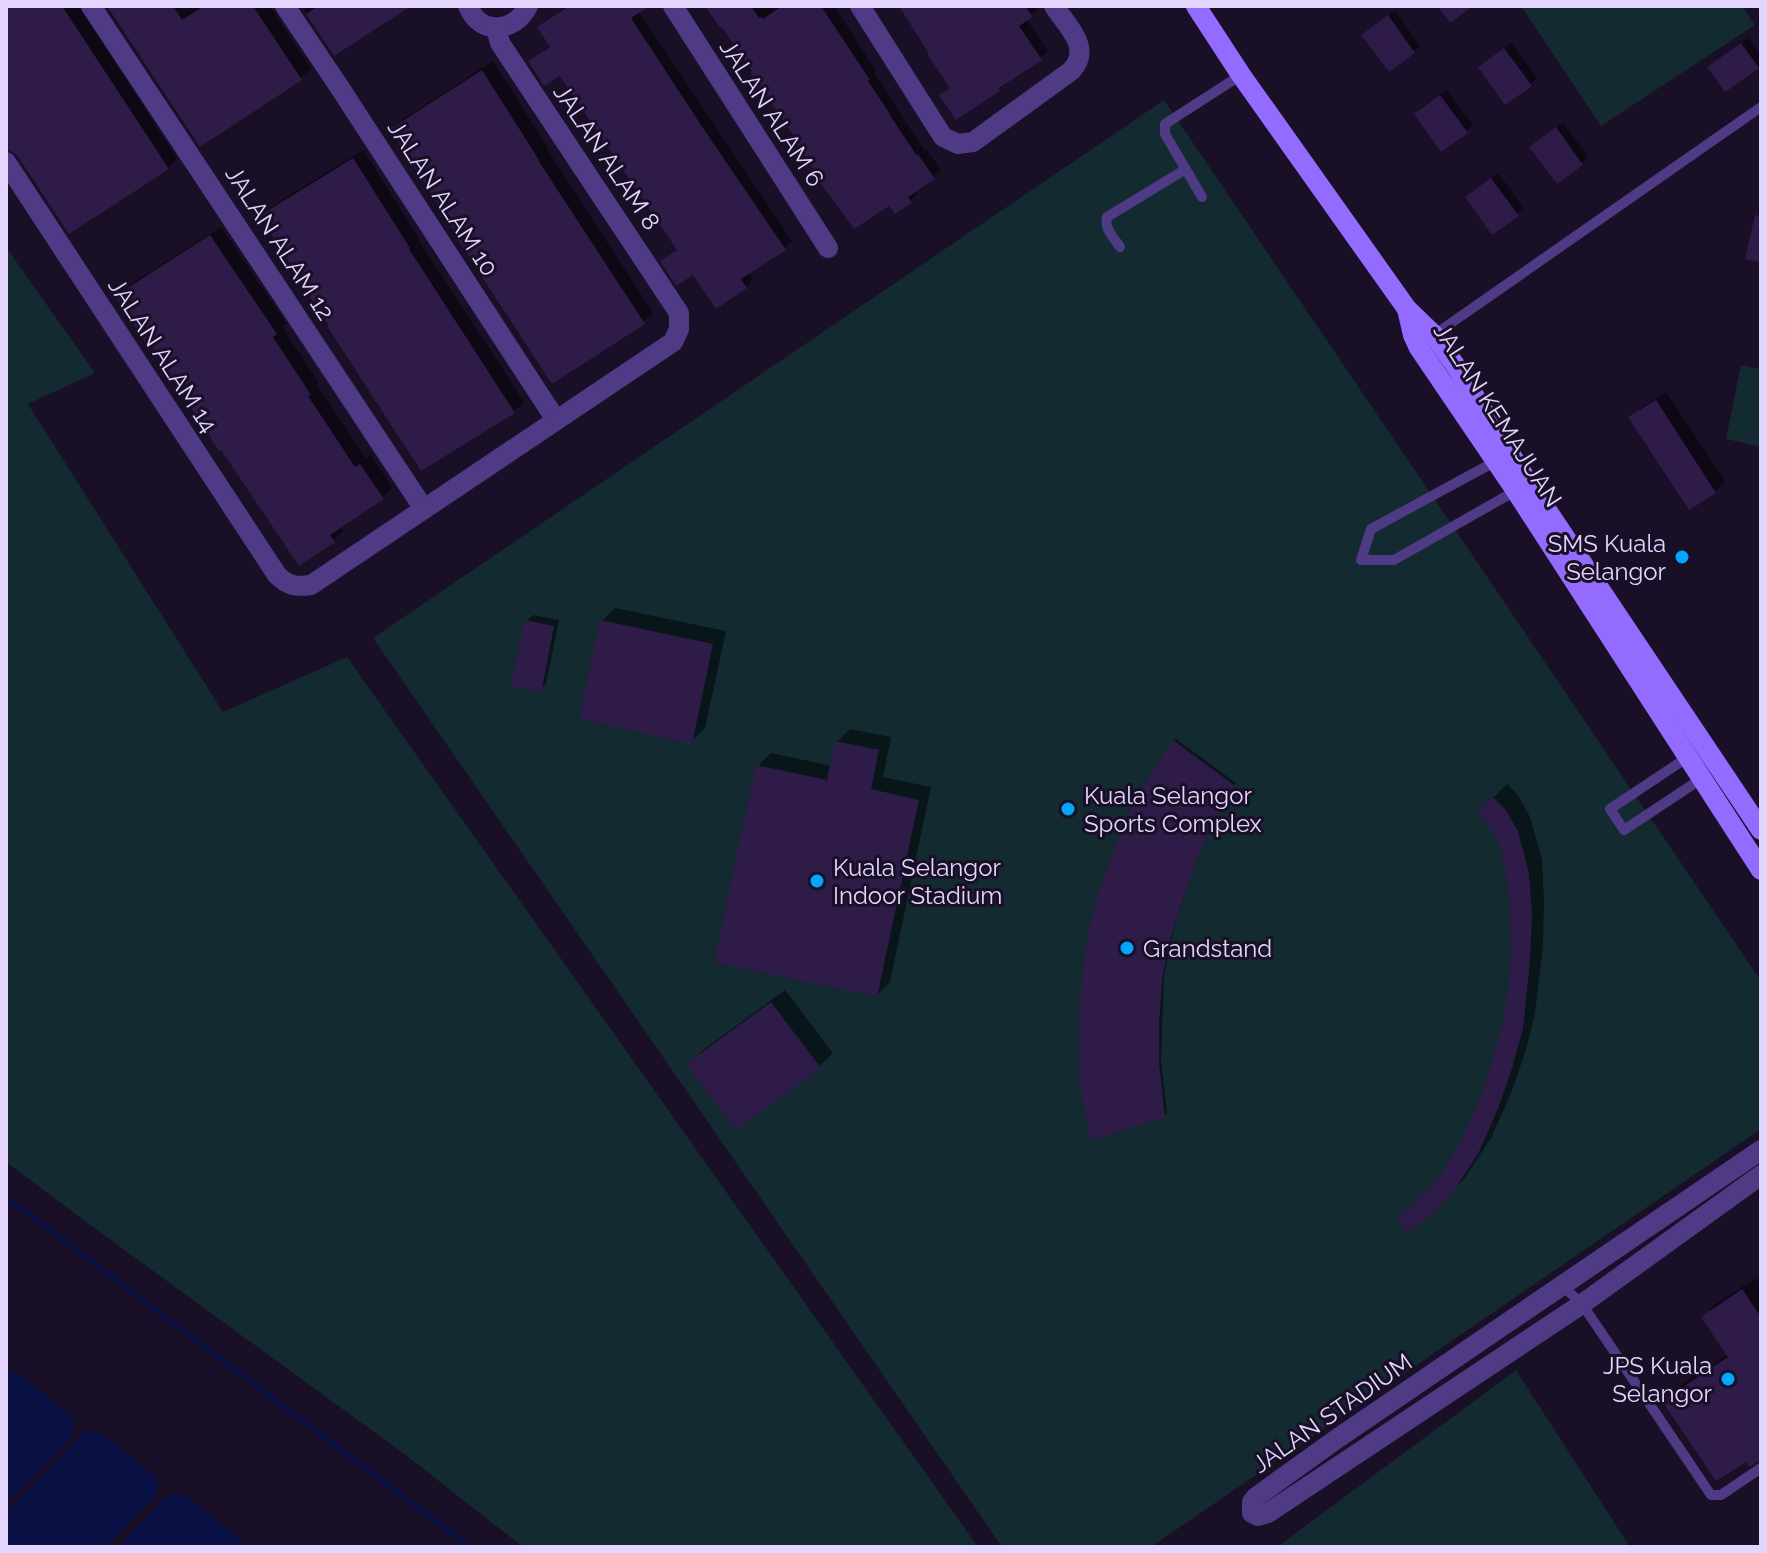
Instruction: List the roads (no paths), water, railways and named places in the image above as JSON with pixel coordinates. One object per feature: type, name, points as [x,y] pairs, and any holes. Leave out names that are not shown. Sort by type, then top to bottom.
[{"type":"street","name":"JALAN ALAM 12","points":[[91,6],[424,509]]},
{"type":"street","name":"JALAN ALAM 10","points":[[285,6],[556,420]]},
{"type":"street","points":[[468,6],[477,20],[496,28],[517,22],[528,6]]},
{"type":"street","name":"JALAN ALAM 6","points":[[673,6],[828,248]]},
{"type":"street","points":[[860,6],[943,137],[958,144],[973,142],[1078,63],[1080,48],[1054,6]]},
{"type":"street","name":"JALAN KEMAJUAN","points":[[1196,6],[1241,75],[1407,309],[1697,752],[1761,870]]},
{"type":"street","name":"JALAN ALAM 8","points":[[496,28],[500,43],[679,313],[679,329],[673,342],[556,420]]},
{"type":"street","name":"JALAN ALAM 14","points":[[6,162],[277,575],[286,584],[311,585],[424,509]]},
{"type":"street","points":[[424,509],[556,420]]},
{"type":"street","name":"JALAN KEMAJUAN","points":[[1710,772],[1761,830]]},
{"type":"street","name":"JALAN STADIUM","points":[[1761,1150],[1338,1438],[1252,1502],[1252,1513],[1258,1516],[1268,1513],[1582,1304],[1761,1175]]},
{"type":"lane","points":[[1202,197],[1165,134],[1165,124],[1241,75]]},
{"type":"lane","points":[[1427,342],[1761,107]]},
{"type":"lane","points":[[1120,247],[1107,228],[1107,217],[1186,169]]},
{"type":"lane","points":[[1503,457],[1371,529],[1361,560],[1394,560],[1521,485]]},
{"type":"lane","points":[[1697,752],[1610,809],[1624,830],[1710,772]]},
{"type":"lane","points":[[1562,1285],[1582,1304],[1711,1495],[1721,1495],[1761,1468]]},
{"type":"waterway","points":[[6,1197],[470,1547]]},
{"type":"place","name":"SMS Kuala Selangor","points":[[1682,557]]},
{"type":"place","name":"Kuala Selangor Sports Complex","points":[[1068,809]]},
{"type":"place","name":"Kuala Selangor Indoor Stadium","points":[[817,881]]},
{"type":"place","name":"Grandstand","points":[[1127,948]]},
{"type":"place","name":"JPS Kuala Selangor","points":[[1728,1379]]}]
